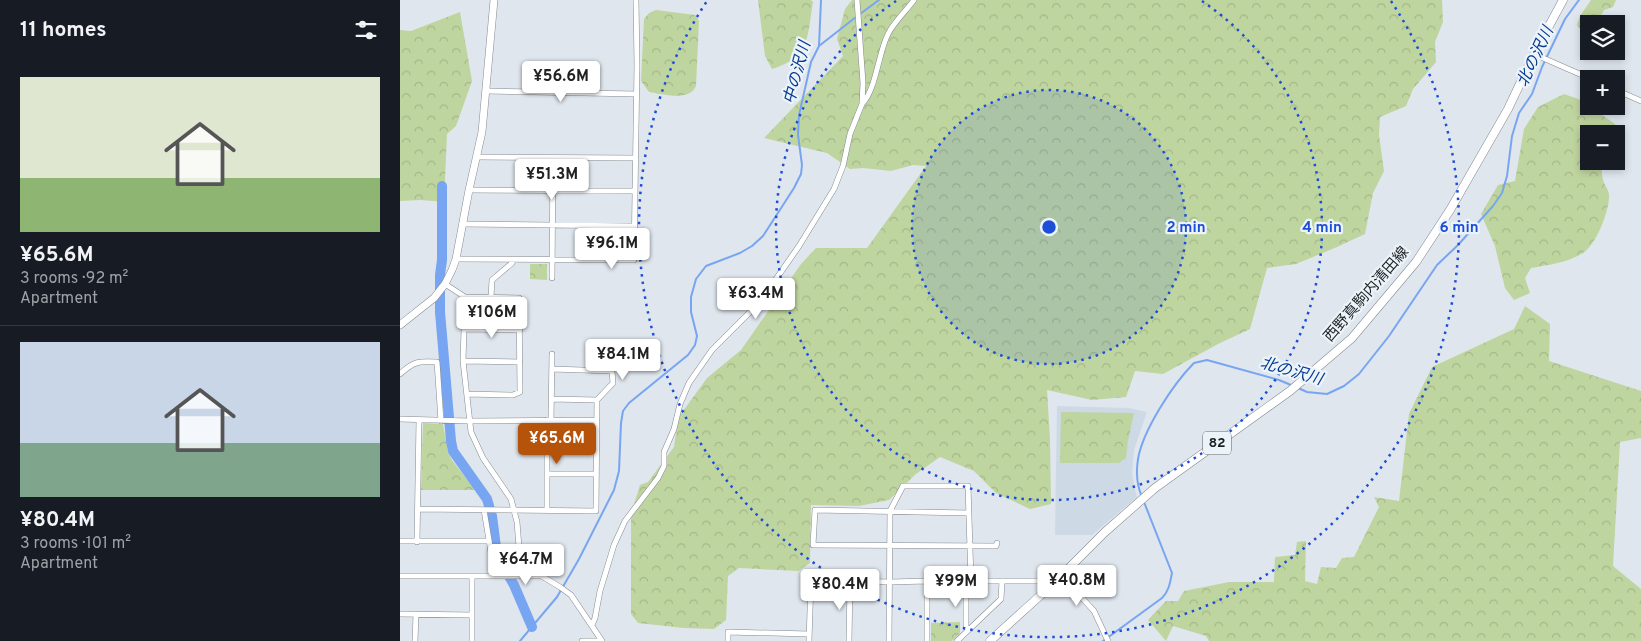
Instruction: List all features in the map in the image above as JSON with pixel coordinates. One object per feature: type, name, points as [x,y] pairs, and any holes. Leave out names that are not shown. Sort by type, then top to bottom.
[{"type":"main road","name":"西野真駒内清田線","points":[[1053,584],[1105,532],[1146,496],[1290,391],[1352,338],[1416,262],[1450,210],[1537,56],[1563,0]]},
{"type":"main road","name":"82","points":[[990,641],[1053,584]]},
{"type":"street","points":[[400,325],[429,302],[445,284],[456,259],[468,190],[482,132],[494,0]]},
{"type":"street","points":[[456,259],[634,260],[636,0]]},
{"type":"street","points":[[592,625],[614,545],[624,522],[658,478],[664,466],[664,452],[674,429],[680,404],[690,383],[712,350],[754,308],[799,246],[834,188],[850,134],[862,104],[863,83],[857,0]]},
{"type":"street","points":[[862,104],[868,98],[875,71],[889,32],[914,0]]},
{"type":"street","points":[[1537,56],[1580,74]]},
{"type":"street","points":[[486,91],[636,94]]},
{"type":"street","points":[[1625,94],[1641,101]]},
{"type":"street","points":[[476,157],[635,158]]},
{"type":"street","points":[[552,278],[553,158]]},
{"type":"street","points":[[468,190],[635,191]]},
{"type":"street","points":[[462,224],[634,226]]},
{"type":"street","points":[[491,297],[492,280],[513,260]]},
{"type":"street","points":[[445,284],[465,297],[519,298],[520,392],[514,395],[467,394]]},
{"type":"street","points":[[465,297],[463,361],[471,432],[483,458],[511,499],[517,522],[519,548],[522,556],[535,572],[571,595],[602,641]]},
{"type":"street","points":[[464,329],[520,330]]},
{"type":"street","points":[[547,510],[552,354]]},
{"type":"street","points":[[400,374],[418,361],[437,362],[442,421]]},
{"type":"street","points":[[463,361],[520,362]]},
{"type":"street","points":[[418,509],[596,511],[597,400],[613,383],[612,371],[552,369]]},
{"type":"street","points":[[552,399],[597,400]]},
{"type":"street","points":[[400,420],[597,420]]},
{"type":"street","points":[[418,542],[419,420]]},
{"type":"street","points":[[547,474],[596,474]]},
{"type":"street","points":[[889,641],[890,511],[903,486],[968,486],[970,546],[966,626],[968,630]]},
{"type":"street","points":[[488,510],[489,541],[492,558],[501,576]]},
{"type":"street","points":[[969,512],[814,510],[813,545],[996,546],[997,543]]},
{"type":"street","points":[[400,542],[489,541]]},
{"type":"street","points":[[400,576],[541,576]]},
{"type":"street","points":[[472,576],[472,641]]},
{"type":"street","points":[[809,641],[811,580],[890,582],[968,580],[1042,581],[1066,588],[1082,598],[1094,611],[1108,641]]},
{"type":"street","points":[[927,580],[927,641]]},
{"type":"street","points":[[957,641],[1001,599],[1002,581]]},
{"type":"street","points":[[850,582],[850,641]]},
{"type":"street","points":[[400,614],[472,615]]},
{"type":"street","points":[[415,641],[416,614]]},
{"type":"street","points":[[728,641],[728,632],[809,634]]},
{"type":"street","points":[[582,641],[602,641]]},
{"type":"shaded area","points":[[1057,406],[1129,408],[1147,412],[1134,450],[1132,473],[1137,497],[1092,535],[1055,535]]},
{"type":"green space","points":[[758,0],[811,0],[813,2],[808,35],[801,51],[785,64],[772,69],[765,56]]},
{"type":"green space","points":[[852,0],[1442,0],[1443,22],[1435,42],[1436,62],[1413,89],[1406,106],[1380,117],[1379,135],[1384,171],[1373,193],[1365,234],[1296,264],[1267,268],[1250,329],[1163,374],[1135,371],[1126,397],[1092,400],[1047,390],[1051,504],[1030,509],[996,493],[974,471],[940,457],[916,474],[889,500],[859,506],[811,505],[810,563],[798,571],[739,568],[728,576],[726,620],[714,629],[638,623],[631,614],[631,514],[640,485],[648,482],[674,447],[678,418],[707,378],[741,350],[801,264],[816,248],[867,248],[926,166],[913,165],[891,171],[863,168],[850,169],[827,153],[764,138],[843,56],[837,39],[845,9]]},
{"type":"green space","points":[[1591,0],[1616,0],[1613,7],[1604,10],[1601,15],[1581,15]]},
{"type":"green space","points":[[656,10],[695,15],[699,21],[696,86],[688,94],[675,96],[649,92],[641,81],[644,19],[649,13]]},
{"type":"green space","points":[[460,12],[472,81],[456,126],[447,134],[444,202],[400,201],[400,30],[411,31]]},
{"type":"green space","points":[[1580,16],[1580,29],[1577,25]]},
{"type":"green space","points":[[1564,94],[1580,100],[1580,115],[1602,115],[1615,124],[1580,125],[1580,170],[1601,170],[1609,194],[1609,201],[1601,227],[1588,249],[1564,261],[1531,268],[1525,278],[1530,293],[1514,300],[1505,288],[1495,246],[1481,214],[1498,185],[1515,181],[1524,129],[1538,107]]},
{"type":"green space","points":[[530,264],[547,264],[547,280],[530,279]]},
{"type":"green space","points":[[1525,306],[1550,324],[1549,361],[1641,391],[1641,438],[1620,442],[1613,566],[1641,589],[1641,641],[1209,641],[1206,636],[1173,626],[1166,641],[1148,620],[1166,601],[1178,601],[1184,591],[1229,582],[1274,582],[1275,557],[1295,555],[1297,542],[1306,541],[1305,581],[1317,584],[1321,567],[1336,568],[1342,558],[1354,557],[1379,507],[1374,497],[1399,501],[1409,414],[1432,367],[1514,329]]},
{"type":"green space","points":[[1061,412],[1134,413],[1126,458],[1119,463],[1060,463]]},
{"type":"green space","points":[[423,423],[443,424],[448,452],[475,490],[421,490]]},
{"type":"green space","points":[[960,622],[960,633],[952,641],[931,641],[931,623]]},
{"type":"waterway","name":"中の沢川","points":[[520,641],[557,597],[579,559],[614,490],[619,471],[623,411],[629,403],[688,355],[695,345],[697,336],[691,312],[691,297],[696,279],[706,266],[740,253],[752,246],[763,236],[801,174],[802,165],[798,135],[799,115],[811,62],[819,46],[821,0]]},
{"type":"waterway","points":[[860,14],[879,0]]},
{"type":"waterway","name":"北の沢川","points":[[1298,388],[1307,392],[1327,394],[1344,386],[1359,374],[1389,336],[1437,265],[1493,206],[1502,193],[1507,176],[1512,136],[1519,113],[1532,94],[1542,67],[1565,19],[1579,0]]},
{"type":"waterway","points":[[819,46],[856,17]]},
{"type":"waterway","points":[[442,186],[440,312],[453,451],[487,499],[492,516],[497,555],[514,585],[532,627]]},
{"type":"waterway","name":"北の沢川","points":[[1142,497],[1137,474],[1141,447],[1152,421],[1168,395],[1194,363],[1207,360],[1291,385]]},
{"type":"waterway","name":"北の沢川","points":[[1103,641],[1162,598],[1169,587],[1172,573],[1144,502]]}]
